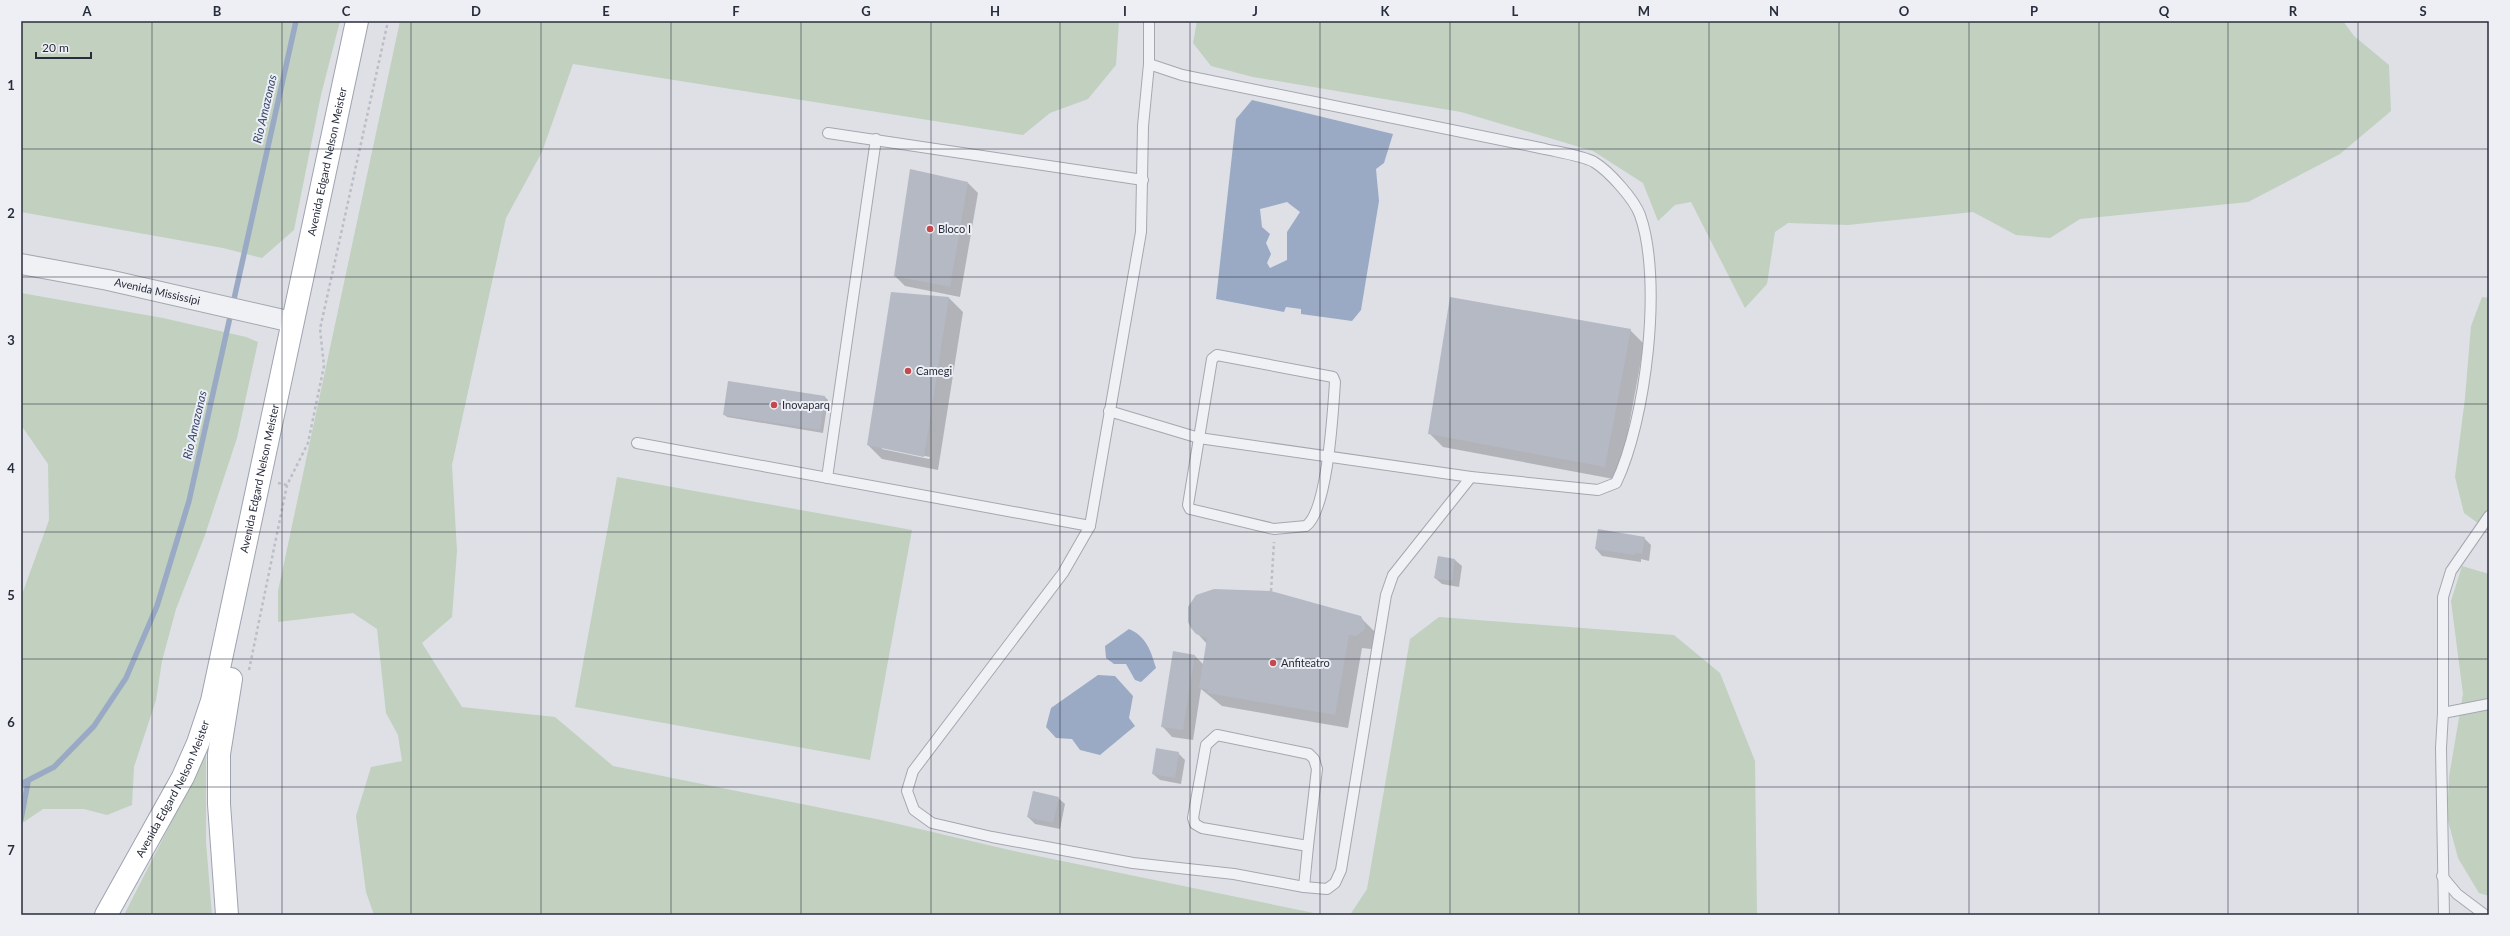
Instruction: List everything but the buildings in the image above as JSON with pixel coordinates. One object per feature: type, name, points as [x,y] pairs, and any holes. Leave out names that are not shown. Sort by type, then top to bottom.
[{"type":"main road","name":"Avenida Edgard Nelson Meister","points":[[106,915],[183,777],[198,743],[210,708],[357,21]]},
{"type":"main road","name":"Avenida Edgard Nelson Meister","points":[[227,915],[219,804],[220,754],[226,704],[372,21]]},
{"type":"street","name":"Avenida Mississípi","points":[[21,264],[108,280],[202,300],[292,322]]},
{"type":"lane","points":[[1149,21],[1149,64],[1143,126],[1141,232],[1090,526],[1063,573],[913,771],[907,791],[914,810],[932,823],[992,837],[1133,863],[1234,874],[1327,890],[1335,883],[1341,870],[1386,595],[1392,575],[1471,477]]},
{"type":"lane","points":[[1109,411],[1199,438],[1471,477],[1598,490],[1616,482],[1626,463],[1648,363],[1650,267],[1640,214],[1617,182],[1594,162],[1545,149],[1205,80],[1149,64]]},
{"type":"lane","points":[[828,133],[1143,180]]},
{"type":"lane","points":[[827,478],[876,139]]},
{"type":"lane","points":[[1217,355],[1333,377],[1334,389],[1327,457],[1321,498],[1310,523],[1306,526],[1274,529],[1190,509],[1188,505],[1212,359],[1217,355]]},
{"type":"lane","points":[[637,443],[1090,526]]},
{"type":"lane","points":[[2444,915],[2442,876],[2441,748],[2443,713],[2443,597],[2451,571],[2488,518]]},
{"type":"lane","points":[[2443,713],[2489,704]]},
{"type":"lane","points":[[1304,887],[1317,769],[1314,759],[1309,754],[1301,752],[1217,735],[1211,738],[1206,745],[1193,818],[1195,824],[1202,828],[1308,846]]},
{"type":"lane","points":[[2442,876],[2462,898],[2485,915]]},
{"type":"path","points":[[247,676],[287,485],[308,443],[324,366],[320,329],[388,21]]},
{"type":"path","points":[[1271,591],[1274,529]]},
{"type":"green space","points":[[21,21],[340,21],[321,95],[294,230],[262,258],[223,248],[21,212]]},
{"type":"green space","points":[[400,21],[1119,21],[1116,65],[1088,99],[1050,113],[1023,135],[573,64],[542,152],[506,218],[452,465],[457,551],[452,617],[422,643],[462,707],[555,717],[613,766],[881,820],[1014,851],[1314,913],[1345,915],[374,915],[366,892],[356,816],[371,767],[402,761],[398,735],[386,713],[377,629],[353,613],[278,622],[278,591]]},
{"type":"green space","points":[[1197,21],[2343,21],[2354,36],[2389,65],[2391,111],[2340,154],[2248,202],[2080,219],[2050,238],[2016,235],[1973,212],[1848,225],[1788,223],[1775,232],[1767,284],[1745,308],[1691,202],[1675,205],[1658,221],[1643,183],[1593,151],[1461,112],[1253,77],[1211,66],[1193,43]]},
{"type":"green space","points":[[21,293],[163,318],[246,337],[258,342],[237,438],[205,535],[176,609],[162,661],[156,700],[134,767],[132,805],[107,815],[84,809],[43,809],[21,824],[21,597],[49,520],[48,464],[21,425]]},
{"type":"green space","points":[[2482,297],[2489,298],[2489,531],[2464,513],[2455,477],[2465,398],[2471,326]]},
{"type":"green space","points":[[617,477],[912,530],[870,760],[575,707]]},
{"type":"green space","points":[[2462,566],[2489,574],[2489,896],[2479,893],[2458,858],[2447,817],[2449,777],[2463,694],[2451,601]]},
{"type":"green space","points":[[1439,617],[1674,635],[1720,673],[1755,761],[1757,915],[1350,915],[1367,889],[1410,639]]},
{"type":"green space","points":[[206,754],[206,842],[212,915],[124,915]]},
{"type":"water","points":[[1252,100],[1393,134],[1384,163],[1376,169],[1379,201],[1361,310],[1352,321],[1301,314],[1301,309],[1286,307],[1284,312],[1216,299],[1236,119]],"holes":[[[1287,202],[1300,212],[1287,232],[1287,260],[1270,268],[1267,263],[1271,254],[1266,243],[1270,234],[1262,227],[1260,209]]]},
{"type":"water","points":[[1129,629],[1144,640],[1150,650],[1156,668],[1141,682],[1135,680],[1126,664],[1114,664],[1106,658],[1105,646]]},
{"type":"water","points":[[1098,675],[1115,676],[1133,696],[1129,718],[1135,726],[1100,755],[1080,750],[1072,739],[1056,738],[1046,727],[1051,708]]},
{"type":"waterway","name":"Rio Amazonas","points":[[21,784],[54,767],[94,726],[126,678],[157,606],[189,501],[296,21]]},
{"type":"waterway","points":[[21,819],[28,782]]},
{"type":"place","name":"Bloco I","points":[[930,229]]},
{"type":"place","name":"Camegi","points":[[908,371]]},
{"type":"place","name":"Inovaparq","points":[[774,405]]},
{"type":"place","name":"Anfiteatro","points":[[1273,663]]}]
